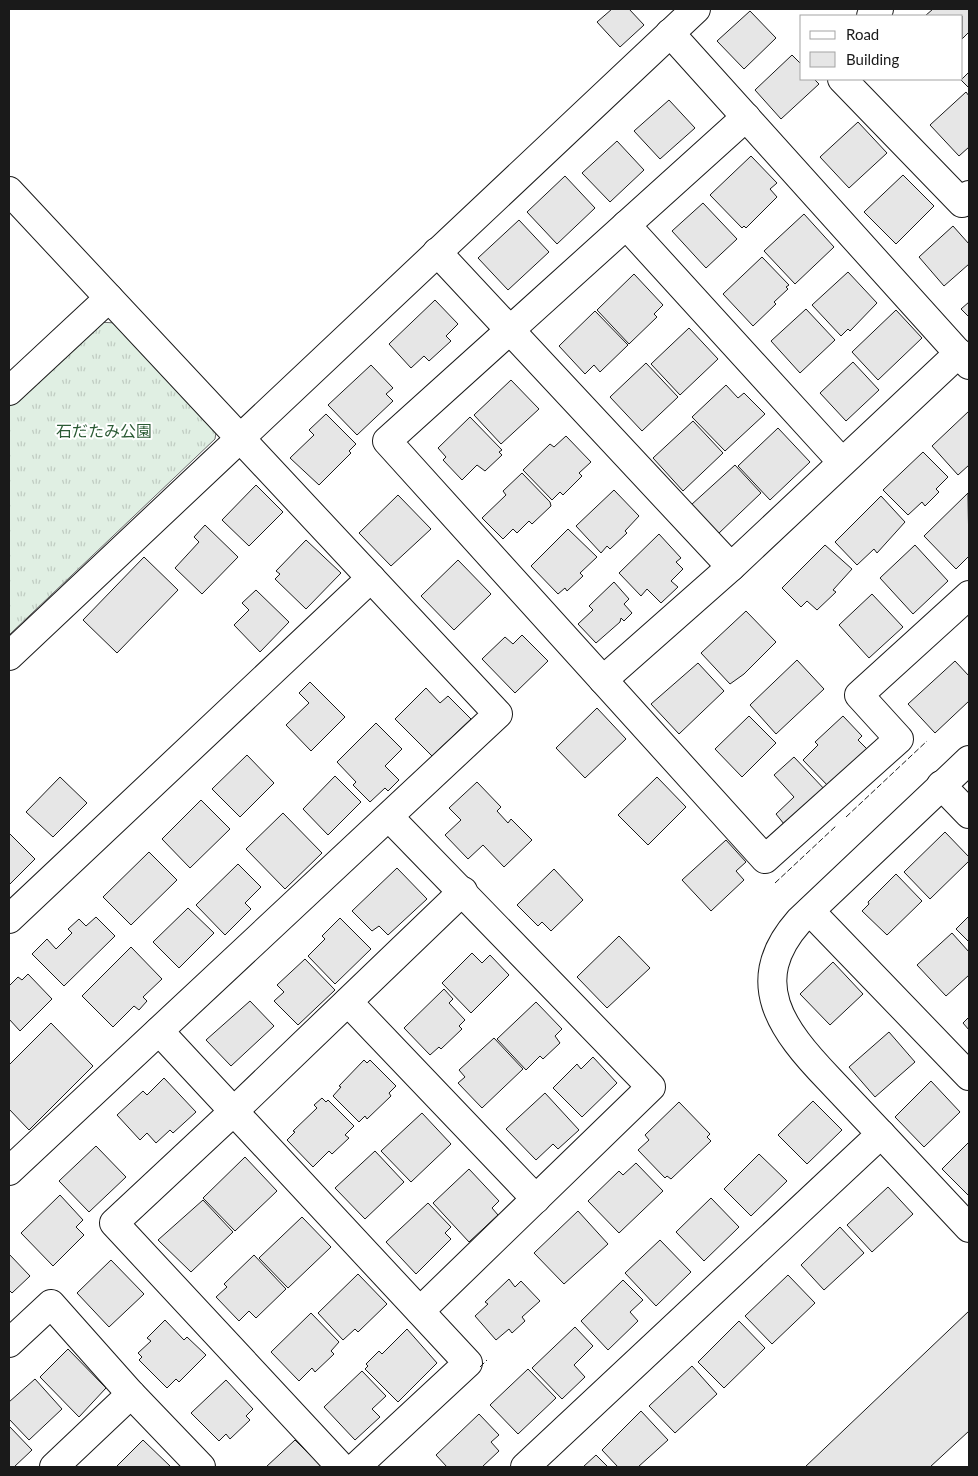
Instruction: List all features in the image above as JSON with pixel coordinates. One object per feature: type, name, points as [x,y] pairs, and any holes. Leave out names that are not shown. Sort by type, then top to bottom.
[{"type":"street","points":[[9,656],[696,9]]},
{"type":"street","points":[[603,680],[731,567],[842,462],[964,359],[670,33]]},
{"type":"street","points":[[843,80],[962,203],[969,196]]},
{"type":"street","points":[[746,117],[387,441],[765,859],[898,739],[859,694],[969,595]]},
{"type":"street","points":[[9,191],[498,714],[9,1171]]},
{"type":"street","points":[[626,225],[842,462]]},
{"type":"street","points":[[437,252],[731,567]]},
{"type":"street","points":[[9,392],[109,298]]},
{"type":"street","points":[[9,919],[371,578]]},
{"type":"street","points":[[969,760],[787,935],[777,955],[772,979],[776,1008],[787,1031],[798,1045],[969,1228]]},
{"type":"street","points":[[941,785],[969,814]]},
{"type":"street","points":[[388,817],[463,891],[651,1087],[420,1311]]},
{"type":"street","points":[[341,1467],[114,1223],[234,1112],[463,891]]},
{"type":"street","points":[[810,911],[969,1076]]},
{"type":"street","points":[[348,1002],[536,1199]]},
{"type":"street","points":[[159,1031],[468,1363],[356,1467]]},
{"type":"street","points":[[525,1467],[881,1134]]},
{"type":"street","points":[[9,1343],[52,1304],[131,1394],[201,1467]]},
{"type":"street","points":[[54,1467],[131,1394]]},
{"type":"green space","name":"石だたみ公園","points":[[97,322],[117,323],[217,426],[215,439],[9,635],[9,406]]},
{"type":"building","points":[[612,9],[629,9],[644,25],[620,47],[597,22]]},
{"type":"building","points":[[933,9],[969,9],[969,32],[963,38],[963,15],[926,15]]},
{"type":"building","points":[[750,11],[776,38],[744,69],[717,41]]},
{"type":"building","points":[[792,55],[800,63],[800,80],[815,80],[819,84],[781,119],[755,90]]},
{"type":"building","points":[[969,72],[969,88],[961,80]]},
{"type":"building","points":[[966,92],[969,96],[969,147],[959,156],[930,125]]},
{"type":"building","points":[[669,100],[695,128],[660,159],[634,131]]},
{"type":"building","points":[[858,122],[887,153],[849,188],[820,157]]},
{"type":"building","points":[[617,141],[644,170],[610,202],[582,173]]},
{"type":"building","points":[[751,156],[777,183],[770,189],[777,197],[746,228],[744,226],[742,228],[710,195]]},
{"type":"building","points":[[903,175],[934,206],[896,244],[864,212]]},
{"type":"building","points":[[565,176],[595,208],[557,244],[527,212]]},
{"type":"building","points":[[703,203],[737,239],[706,268],[672,231]]},
{"type":"building","points":[[804,214],[834,247],[795,284],[764,251]]},
{"type":"building","points":[[519,220],[549,252],[508,290],[478,258]]},
{"type":"building","points":[[953,226],[969,244],[969,264],[944,286],[919,257]]},
{"type":"building","points":[[762,257],[789,285],[786,287],[788,289],[774,302],[776,304],[753,326],[723,294]]},
{"type":"building","points":[[848,272],[877,303],[850,331],[848,329],[841,336],[812,305]]},
{"type":"building","points":[[634,274],[663,305],[654,314],[657,317],[629,344],[597,310]]},
{"type":"building","points":[[435,300],[458,324],[446,336],[451,341],[429,361],[424,356],[411,368],[389,344]]},
{"type":"building","points":[[969,302],[969,317],[961,309]]},
{"type":"building","points":[[806,309],[835,340],[800,373],[771,341]]},
{"type":"building","points":[[896,310],[922,338],[878,380],[852,352]]},
{"type":"building","points":[[595,311],[628,345],[600,372],[594,365],[585,374],[559,346]]},
{"type":"building","points":[[689,328],[718,359],[680,395],[651,364]]},
{"type":"building","points":[[853,362],[879,390],[846,421],[820,393]]},
{"type":"building","points":[[646,363],[678,397],[642,431],[610,397]]},
{"type":"building","points":[[371,365],[393,388],[386,394],[393,401],[357,435],[328,405]]},
{"type":"building","points":[[511,380],[539,409],[501,444],[474,415]]},
{"type":"building","points":[[726,385],[738,398],[744,393],[765,414],[725,451],[692,417]]},
{"type":"building","points":[[969,411],[969,465],[958,475],[932,446]]},
{"type":"building","points":[[326,414],[356,444],[349,451],[351,453],[319,485],[290,458],[314,435],[309,430]]},
{"type":"building","points":[[470,417],[502,450],[499,452],[502,455],[485,471],[477,465],[462,480],[443,460],[446,457],[438,448]]},
{"type":"building","points":[[693,421],[723,453],[683,491],[653,458]]},
{"type":"building","points":[[778,428],[810,462],[770,500],[738,466]]},
{"type":"building","points":[[566,436],[591,462],[579,473],[582,476],[563,495],[560,492],[552,500],[523,470],[550,444],[554,447]]},
{"type":"building","points":[[923,452],[948,477],[936,489],[939,492],[925,506],[922,502],[908,515],[883,490]]},
{"type":"building","points":[[735,465],[761,493],[718,534],[691,505]]},
{"type":"building","points":[[522,473],[550,502],[551,506],[532,524],[529,521],[517,533],[513,529],[503,539],[482,518],[506,495],[503,491]]},
{"type":"building","points":[[256,485],[283,512],[249,546],[222,520]]},
{"type":"building","points":[[614,490],[639,516],[625,531],[627,533],[610,549],[607,546],[601,553],[576,526]]},
{"type":"building","points":[[968,493],[969,556],[956,569],[924,536]]},
{"type":"building","points":[[398,495],[431,529],[391,566],[359,533]]},
{"type":"building","points":[[881,496],[905,522],[877,553],[874,549],[857,565],[835,542]]},
{"type":"building","points":[[205,525],[238,557],[202,594],[175,568],[199,542],[194,537]]},
{"type":"building","points":[[568,529],[597,557],[580,573],[583,576],[567,591],[565,588],[558,594],[531,566]]},
{"type":"building","points":[[659,534],[681,558],[676,562],[683,569],[671,581],[678,587],[661,603],[647,589],[641,596],[619,573]]},
{"type":"building","points":[[306,540],[341,573],[306,609],[275,579],[280,574],[276,571]]},
{"type":"building","points":[[825,545],[852,569],[833,590],[836,592],[817,610],[807,601],[801,607],[782,588]]},
{"type":"building","points":[[915,545],[948,581],[913,614],[880,578]]},
{"type":"building","points":[[144,557],[178,590],[117,653],[83,620]]},
{"type":"building","points":[[458,560],[491,594],[454,630],[421,596]]},
{"type":"building","points":[[614,582],[629,599],[624,604],[632,613],[624,621],[621,618],[620,622],[596,643],[578,624],[593,610],[589,606]]},
{"type":"building","points":[[256,590],[289,622],[260,652],[234,625],[249,610],[242,603]]},
{"type":"building","points":[[872,594],[903,627],[869,658],[839,625]]},
{"type":"building","points":[[746,611],[776,642],[744,674],[730,684],[701,653]]},
{"type":"building","points":[[522,635],[548,661],[515,693],[482,659],[505,637],[513,644]]},
{"type":"building","points":[[797,660],[824,689],[776,734],[750,705]]},
{"type":"building","points":[[955,661],[969,676],[969,701],[935,733],[908,704]]},
{"type":"building","points":[[698,663],[724,691],[679,734],[651,704]]},
{"type":"building","points":[[310,682],[345,717],[311,751],[286,725],[309,703],[299,693]]},
{"type":"building","points":[[426,688],[440,703],[448,696],[471,719],[432,756],[395,719]]},
{"type":"building","points":[[597,708],[626,739],[585,778],[556,748]]},
{"type":"building","points":[[749,716],[776,743],[742,777],[715,749]]},
{"type":"building","points":[[843,716],[862,736],[858,740],[870,752],[831,789],[803,760],[818,745],[815,742]]},
{"type":"building","points":[[376,723],[402,749],[385,766],[399,780],[388,791],[385,788],[370,802],[353,785],[356,782],[337,762]]},
{"type":"building","points":[[247,755],[274,783],[240,817],[212,789]]},
{"type":"building","points":[[794,757],[827,792],[788,829],[776,814],[794,797],[774,775]]},
{"type":"building","points":[[335,776],[361,802],[328,835],[303,809]]},
{"type":"building","points":[[60,777],[87,803],[53,837],[26,812]]},
{"type":"building","points":[[657,777],[686,807],[648,845],[618,815]]},
{"type":"building","points":[[477,782],[501,807],[497,811],[508,823],[511,819],[532,840],[504,867],[483,845],[468,859],[445,835],[461,820],[449,808]]},
{"type":"building","points":[[201,800],[230,829],[190,868],[162,839]]},
{"type":"building","points":[[283,813],[322,853],[285,889],[246,849]]},
{"type":"building","points":[[945,832],[969,857],[969,861],[930,899],[904,872]]},
{"type":"building","points":[[9,833],[35,859],[9,885]]},
{"type":"building","points":[[726,840],[746,862],[736,871],[744,880],[711,911],[682,880]]},
{"type":"building","points":[[149,852],[177,880],[131,925],[103,897]]},
{"type":"building","points":[[238,864],[261,887],[245,903],[251,909],[225,935],[196,905]]},
{"type":"building","points":[[397,868],[427,899],[388,935],[379,926],[372,931],[352,911]]},
{"type":"building","points":[[554,869],[583,900],[551,931],[542,922],[538,926],[517,905]]},
{"type":"building","points":[[896,874],[922,901],[887,935],[862,911],[869,904],[868,902]]},
{"type":"building","points":[[188,908],[214,933],[179,968],[153,942]]},
{"type":"building","points":[[969,916],[969,942],[956,929]]},
{"type":"building","points":[[96,917],[115,936],[64,986],[32,954],[47,939],[56,949],[72,933],[68,929],[79,919],[86,926]]},
{"type":"building","points":[[340,918],[371,949],[335,984],[308,956],[325,939],[322,936]]},
{"type":"building","points":[[952,933],[969,952],[969,975],[946,996],[917,965]]},
{"type":"building","points":[[619,936],[650,968],[607,1008],[577,977]]},
{"type":"building","points":[[131,947],[162,979],[143,997],[147,1001],[139,1010],[134,1006],[113,1027],[82,996]]},
{"type":"building","points":[[472,953],[482,963],[490,955],[509,975],[471,1013],[442,983]]},
{"type":"building","points":[[305,959],[335,990],[298,1025],[274,1001],[284,992],[277,985]]},
{"type":"building","points":[[833,962],[863,994],[830,1025],[800,994]]},
{"type":"building","points":[[28,974],[52,999],[20,1031],[9,1019],[9,986],[18,977],[22,980]]},
{"type":"building","points":[[444,989],[453,999],[449,1003],[465,1020],[459,1026],[462,1029],[441,1049],[439,1047],[430,1055],[404,1028]]},
{"type":"building","points":[[250,1001],[274,1026],[231,1066],[206,1040]]},
{"type":"building","points":[[536,1002],[562,1029],[555,1036],[560,1043],[543,1059],[540,1056],[526,1070],[497,1039]]},
{"type":"building","points":[[969,1017],[969,1030],[963,1023]]},
{"type":"building","points":[[51,1023],[93,1066],[29,1130],[9,1109],[9,1065]]},
{"type":"building","points":[[889,1032],[915,1062],[875,1097],[849,1067]]},
{"type":"building","points":[[494,1038],[523,1069],[482,1108],[458,1083],[465,1077],[459,1070]]},
{"type":"building","points":[[593,1057],[617,1083],[582,1117],[553,1088],[577,1064],[581,1069]]},
{"type":"building","points":[[364,1060],[367,1063],[370,1060],[396,1086],[389,1093],[391,1096],[367,1119],[365,1116],[359,1122],[333,1096],[341,1087],[339,1086]]},
{"type":"building","points":[[164,1078],[196,1112],[173,1133],[170,1130],[156,1143],[147,1133],[140,1140],[117,1115],[143,1091],[147,1095]]},
{"type":"building","points":[[931,1081],[960,1112],[924,1147],[895,1117]]},
{"type":"building","points":[[545,1093],[579,1130],[558,1149],[553,1144],[536,1160],[506,1129]]},
{"type":"building","points":[[322,1098],[326,1102],[328,1100],[354,1126],[345,1135],[349,1138],[332,1154],[329,1151],[313,1167],[287,1140],[295,1132],[293,1131],[317,1108],[314,1105]]},
{"type":"building","points":[[813,1101],[842,1130],[807,1164],[778,1135]]},
{"type":"building","points":[[679,1102],[710,1134],[707,1137],[711,1141],[671,1179],[667,1176],[665,1178],[638,1150],[649,1140],[645,1135]]},
{"type":"building","points":[[422,1113],[451,1144],[411,1182],[381,1151]]},
{"type":"building","points":[[969,1142],[969,1196],[942,1169]]},
{"type":"building","points":[[96,1146],[126,1177],[89,1212],[59,1181]]},
{"type":"building","points":[[375,1151],[404,1182],[365,1219],[335,1188]]},
{"type":"building","points":[[759,1154],[787,1181],[751,1216],[724,1189]]},
{"type":"building","points":[[245,1157],[277,1191],[235,1231],[203,1198]]},
{"type":"building","points":[[636,1163],[663,1191],[619,1233],[588,1201],[619,1171],[623,1175]]},
{"type":"building","points":[[469,1169],[499,1201],[492,1208],[498,1215],[469,1242],[433,1203]]},
{"type":"building","points":[[888,1187],[913,1214],[872,1252],[847,1225]]},
{"type":"building","points":[[60,1195],[83,1220],[76,1227],[84,1235],[53,1266],[21,1233]]},
{"type":"building","points":[[711,1198],[739,1227],[704,1261],[676,1232]]},
{"type":"building","points":[[203,1200],[233,1232],[191,1272],[158,1240]]},
{"type":"building","points":[[428,1203],[451,1227],[445,1233],[451,1239],[416,1274],[386,1242]]},
{"type":"building","points":[[578,1211],[608,1244],[564,1284],[534,1253]]},
{"type":"building","points":[[302,1217],[331,1247],[288,1288],[259,1258]]},
{"type":"building","points":[[840,1227],[864,1253],[824,1290],[801,1265]]},
{"type":"building","points":[[660,1240],[691,1272],[656,1306],[625,1273]]},
{"type":"building","points":[[9,1254],[30,1276],[12,1293],[9,1290]]},
{"type":"building","points":[[254,1255],[286,1289],[256,1318],[249,1311],[239,1321],[216,1297],[227,1287],[224,1284]]},
{"type":"building","points":[[111,1260],[144,1294],[109,1327],[77,1293]]},
{"type":"building","points":[[358,1274],[387,1304],[358,1332],[355,1329],[343,1340],[318,1313]]},
{"type":"building","points":[[788,1275],[815,1303],[772,1344],[745,1316]]},
{"type":"building","points":[[509,1279],[515,1287],[521,1281],[540,1301],[522,1317],[525,1321],[512,1333],[509,1329],[496,1340],[475,1316],[488,1304],[485,1302]]},
{"type":"building","points":[[623,1280],[643,1300],[630,1312],[638,1321],[608,1350],[581,1321]]},
{"type":"building","points":[[969,1311],[969,1431],[930,1467],[805,1467]]},
{"type":"building","points":[[311,1313],[339,1342],[331,1351],[334,1354],[315,1372],[312,1368],[299,1381],[271,1352]]},
{"type":"building","points":[[165,1320],[184,1340],[187,1337],[206,1355],[179,1382],[176,1379],[167,1388],[139,1360],[142,1357],[138,1353],[151,1341],[147,1338]]},
{"type":"building","points":[[739,1321],[765,1348],[724,1388],[698,1362]]},
{"type":"building","points":[[575,1327],[593,1346],[574,1365],[585,1377],[562,1399],[532,1368]]},
{"type":"building","points":[[407,1329],[437,1363],[398,1402],[365,1369],[368,1366],[366,1364],[379,1351],[382,1354]]},
{"type":"building","points":[[68,1349],[106,1388],[79,1417],[40,1377]]},
{"type":"building","points":[[692,1366],[717,1394],[675,1433],[649,1406]]},
{"type":"building","points":[[528,1369],[556,1398],[518,1434],[490,1405]]},
{"type":"building","points":[[362,1371],[386,1396],[372,1409],[380,1417],[355,1440],[324,1407]]},
{"type":"building","points":[[35,1379],[62,1409],[29,1440],[9,1419],[9,1402]]},
{"type":"building","points":[[226,1380],[253,1409],[246,1416],[250,1420],[230,1439],[226,1434],[219,1441],[191,1413]]},
{"type":"building","points":[[641,1411],[668,1440],[638,1467],[618,1467],[602,1450]]},
{"type":"building","points":[[479,1414],[499,1435],[491,1442],[499,1451],[482,1467],[447,1467],[436,1455]]},
{"type":"building","points":[[9,1426],[32,1450],[14,1467],[9,1467]]},
{"type":"building","points":[[143,1440],[171,1467],[116,1467]]},
{"type":"building","points":[[295,1440],[322,1467],[266,1467]]},
{"type":"building","points":[[596,1455],[608,1467],[583,1467]]},
{"type":"fence","points":[[846,817],[927,741]]},
{"type":"fence","points":[[775,883],[836,826]]},
{"type":"fence","points":[[480,1367],[487,1360]]}]
